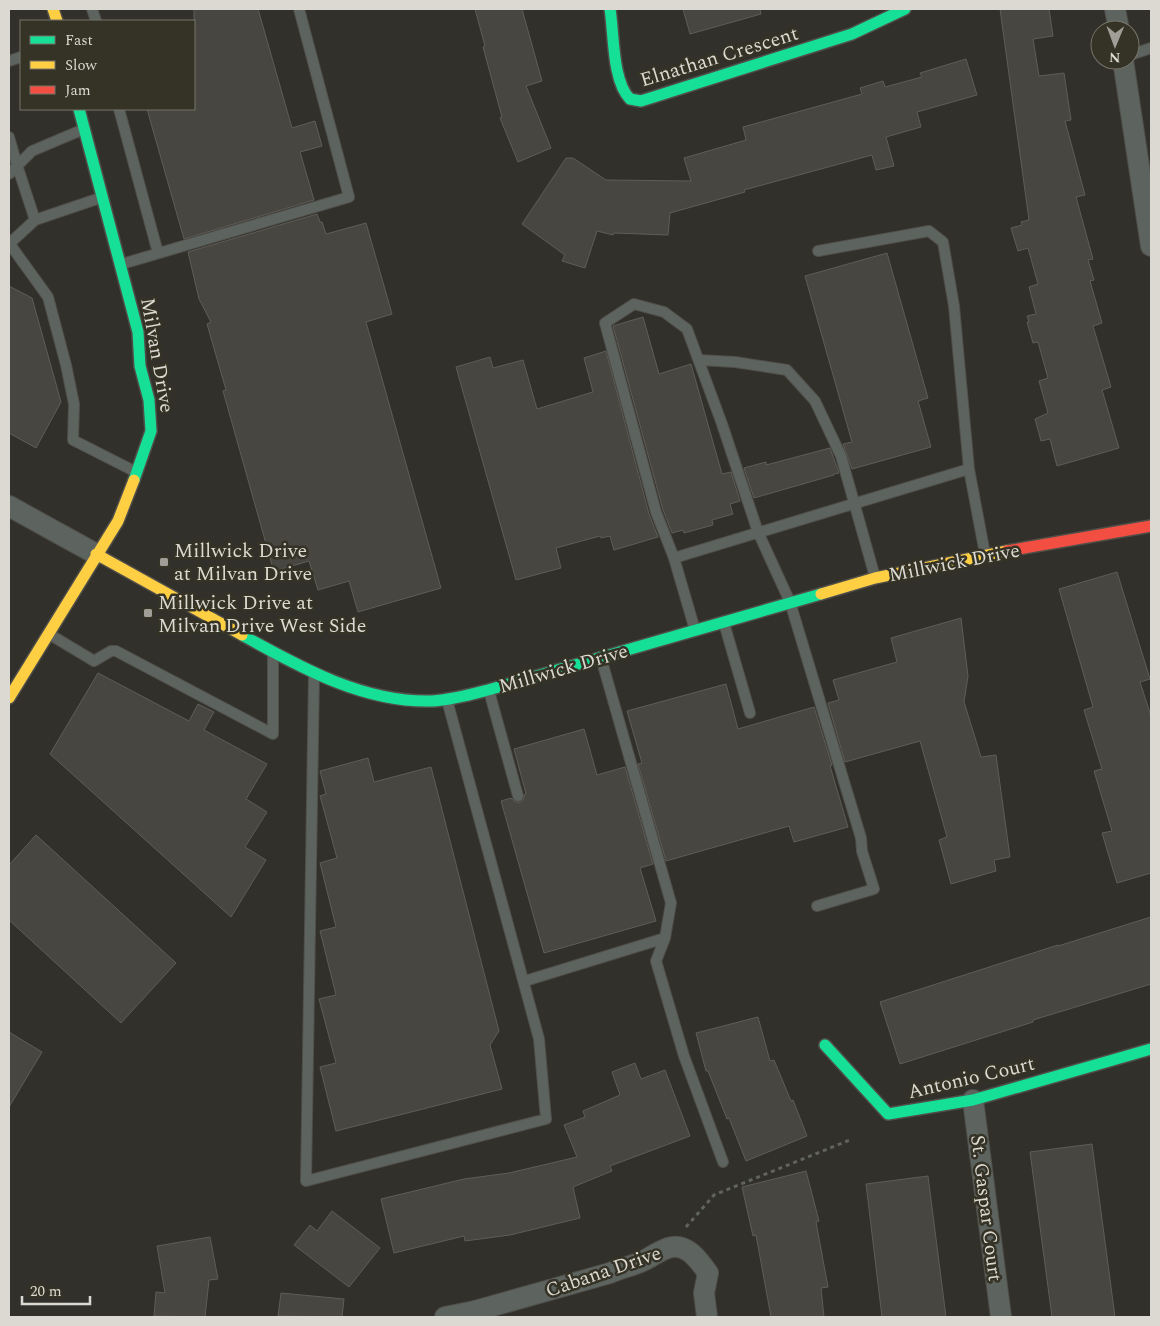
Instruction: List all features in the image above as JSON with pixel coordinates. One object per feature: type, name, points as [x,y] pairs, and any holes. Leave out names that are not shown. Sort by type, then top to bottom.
[{"type":"street","name":"Elnathan Crescent","points":[[610,9],[623,91],[628,98],[641,102],[852,34],[905,9]]},
{"type":"street","points":[[1125,70],[1151,246]]},
{"type":"street","name":"Milvan Drive","points":[[9,698],[118,521],[151,431],[149,400],[140,366],[138,332],[79,110]]},
{"type":"street","name":"Millwick Drive","points":[[9,506],[314,673],[339,684],[366,692],[410,701],[433,702],[488,690],[875,578],[985,555],[1151,526]]},
{"type":"street","name":"Antonio Court","points":[[825,1045],[888,1114],[973,1100],[1151,1049]]},
{"type":"street","name":"St. Gaspar Court","points":[[973,1100],[1001,1317]]},
{"type":"street","name":"Cabana Drive","points":[[445,1317],[475,1311],[610,1273],[623,1267],[637,1264],[668,1248],[685,1248],[698,1259],[708,1273],[704,1293],[707,1317]]},
{"type":"lane","points":[[121,264],[350,197],[299,9]]},
{"type":"lane","points":[[119,110],[158,253]]},
{"type":"lane","points":[[9,174],[32,151],[85,129]]},
{"type":"lane","points":[[9,137],[36,220]]},
{"type":"lane","points":[[103,197],[36,220],[9,243],[48,297],[74,404],[73,440],[137,473]]},
{"type":"lane","points":[[818,251],[929,231],[943,242],[954,306],[969,469],[985,555]]},
{"type":"lane","points":[[696,630],[674,558],[656,512],[605,323],[634,304],[664,312],[687,329],[722,424],[758,532],[790,602],[861,838],[862,851],[874,889],[817,906]]},
{"type":"lane","points":[[699,360],[735,362],[787,370],[815,401],[841,456],[875,578]]},
{"type":"lane","points":[[674,558],[969,469]]},
{"type":"lane","points":[[724,622],[750,713]]},
{"type":"lane","points":[[48,634],[94,661],[111,651],[116,651],[273,734],[273,652]]},
{"type":"lane","points":[[601,657],[671,902],[665,938],[656,961],[684,1056],[723,1162]]},
{"type":"lane","points":[[314,673],[306,1181],[546,1120],[539,1039],[447,700]]},
{"type":"lane","points":[[488,690],[518,796]]},
{"type":"lane","points":[[524,981],[665,938]]},
{"type":"path","points":[[668,1248],[714,1195],[850,1140]]},
{"type":"building","points":[[194,9],[258,9],[292,128],[315,121],[322,146],[300,152],[314,200],[184,239],[147,110],[195,110]]},
{"type":"building","points":[[475,9],[522,9],[542,81],[526,86],[551,148],[518,162],[500,118],[502,117]]},
{"type":"building","points":[[683,9],[760,9],[761,14],[690,34]]},
{"type":"building","points":[[1000,9],[1049,9],[1053,36],[1033,39],[1039,76],[1064,73],[1071,120],[1065,121],[1085,195],[1076,197],[1093,259],[1088,260],[1094,280],[1090,281],[1102,323],[1093,326],[1111,387],[1102,390],[1119,448],[1057,466],[1050,439],[1041,441],[1035,419],[1048,413],[1039,381],[1048,378],[1038,342],[1033,343],[1027,322],[1029,322],[1027,316],[1036,314],[1029,287],[1038,284],[1028,248],[1018,251],[1011,228],[1022,225],[1021,222],[1029,220]]},
{"type":"building","points":[[966,59],[977,95],[917,112],[921,127],[886,137],[894,166],[876,170],[872,155],[744,190],[745,192],[670,213],[668,235],[614,233],[613,235],[597,231],[585,268],[562,261],[565,255],[522,224],[566,158],[573,158],[606,180],[691,181],[684,158],[746,140],[743,127],[862,94],[860,88],[883,81],[885,87],[922,77],[920,73]]},
{"type":"building","points":[[317,214],[326,234],[366,223],[392,314],[366,322],[441,588],[358,612],[349,581],[318,590],[309,561],[278,570],[272,565],[223,391],[226,390],[207,324],[211,322],[199,299],[188,252]]},
{"type":"building","points":[[887,253],[928,398],[918,401],[931,447],[852,469],[843,444],[852,442],[805,276]]},
{"type":"building","points":[[9,286],[32,298],[61,402],[36,448],[9,433]]},
{"type":"building","points":[[643,317],[659,374],[691,364],[722,474],[731,472],[740,501],[730,504],[733,514],[712,520],[713,525],[684,533],[683,530],[672,533],[663,510],[613,326]]},
{"type":"building","points":[[606,351],[649,514],[658,537],[614,550],[610,536],[601,538],[600,536],[556,548],[561,568],[516,580],[456,367],[490,357],[493,368],[523,360],[537,409],[593,392],[584,358]]},
{"type":"building","points":[[830,448],[839,473],[754,498],[744,468],[766,462],[766,465]]},
{"type":"building","points":[[1117,572],[1150,679],[1140,682],[1151,716],[1151,873],[1117,883],[1102,833],[1112,831],[1094,771],[1102,769],[1084,710],[1093,707],[1059,589]]},
{"type":"building","points":[[961,618],[968,676],[964,702],[981,757],[996,755],[1010,857],[994,860],[996,871],[951,884],[939,840],[947,837],[920,741],[845,762],[828,703],[839,700],[833,680],[897,662],[891,638]]},
{"type":"building","points":[[98,673],[189,721],[198,704],[214,712],[204,730],[267,764],[246,799],[267,812],[245,847],[266,860],[231,917],[50,754]]},
{"type":"building","points":[[726,684],[738,729],[814,707],[832,765],[830,766],[848,827],[794,842],[789,826],[666,861],[638,764],[642,763],[627,711]]},
{"type":"building","points":[[584,729],[597,775],[625,767],[653,864],[640,868],[656,921],[544,953],[501,801],[511,798],[519,803],[526,794],[514,749]]},
{"type":"building","points":[[368,758],[374,782],[431,767],[499,1031],[490,1045],[502,1089],[336,1131],[320,1067],[336,1063],[319,999],[336,995],[320,931],[336,927],[320,863],[337,858],[320,796],[326,794],[320,771]]},
{"type":"building","points":[[36,835],[176,963],[121,1023],[9,920],[9,865]]},
{"type":"building","points":[[1151,917],[1151,984],[1033,1020],[1033,1022],[900,1064],[880,1002]]},
{"type":"building","points":[[758,1017],[770,1061],[774,1060],[807,1136],[746,1161],[729,1118],[727,1119],[708,1071],[706,1071],[696,1033]]},
{"type":"building","points":[[9,1032],[42,1052],[9,1107]]},
{"type":"building","points":[[635,1063],[641,1079],[665,1070],[690,1136],[610,1166],[612,1171],[573,1187],[580,1218],[510,1235],[465,1241],[464,1236],[394,1253],[381,1199],[464,1179],[509,1173],[577,1157],[564,1125],[585,1117],[583,1111],[620,1095],[612,1072]]},
{"type":"building","points":[[1092,1144],[1115,1317],[1052,1317],[1030,1152]]},
{"type":"building","points":[[806,1171],[819,1221],[816,1222],[828,1287],[821,1288],[824,1317],[771,1317],[756,1235],[753,1236],[742,1187]]},
{"type":"building","points":[[928,1176],[946,1317],[882,1317],[866,1184]]},
{"type":"building","points":[[332,1211],[380,1248],[349,1287],[294,1245],[310,1225],[317,1231]]},
{"type":"building","points":[[210,1237],[218,1279],[209,1280],[205,1317],[154,1316],[156,1292],[165,1293],[157,1246]]},
{"type":"building","points":[[281,1293],[344,1299],[342,1317],[278,1316]]},
{"type":"traffic: fast","points":[[610,9],[615,56],[620,81],[630,99],[641,101],[852,34],[905,9]]},
{"type":"traffic: fast","points":[[79,110],[138,332],[140,366],[149,400],[151,431],[134,480]]},
{"type":"traffic: fast","points":[[242,635],[286,659],[333,681],[381,696],[406,700],[432,701],[488,690],[821,594]]},
{"type":"traffic: fast","points":[[825,1045],[888,1114],[973,1100],[1151,1049]]},
{"type":"traffic: slow","points":[[53,9],[57,20]]},
{"type":"traffic: slow","points":[[9,698],[118,521],[134,480]]},
{"type":"traffic: slow","points":[[821,594],[875,578],[1007,551]]},
{"type":"traffic: slow","points":[[96,554],[242,635]]},
{"type":"traffic: jam","points":[[1007,551],[1151,526]]},
{"type":"place","name":"Millwick Drive at Milvan Drive","points":[[164,562]]},
{"type":"place","name":"Millwick Drive at Milvan Drive West Side","points":[[148,613]]}]
